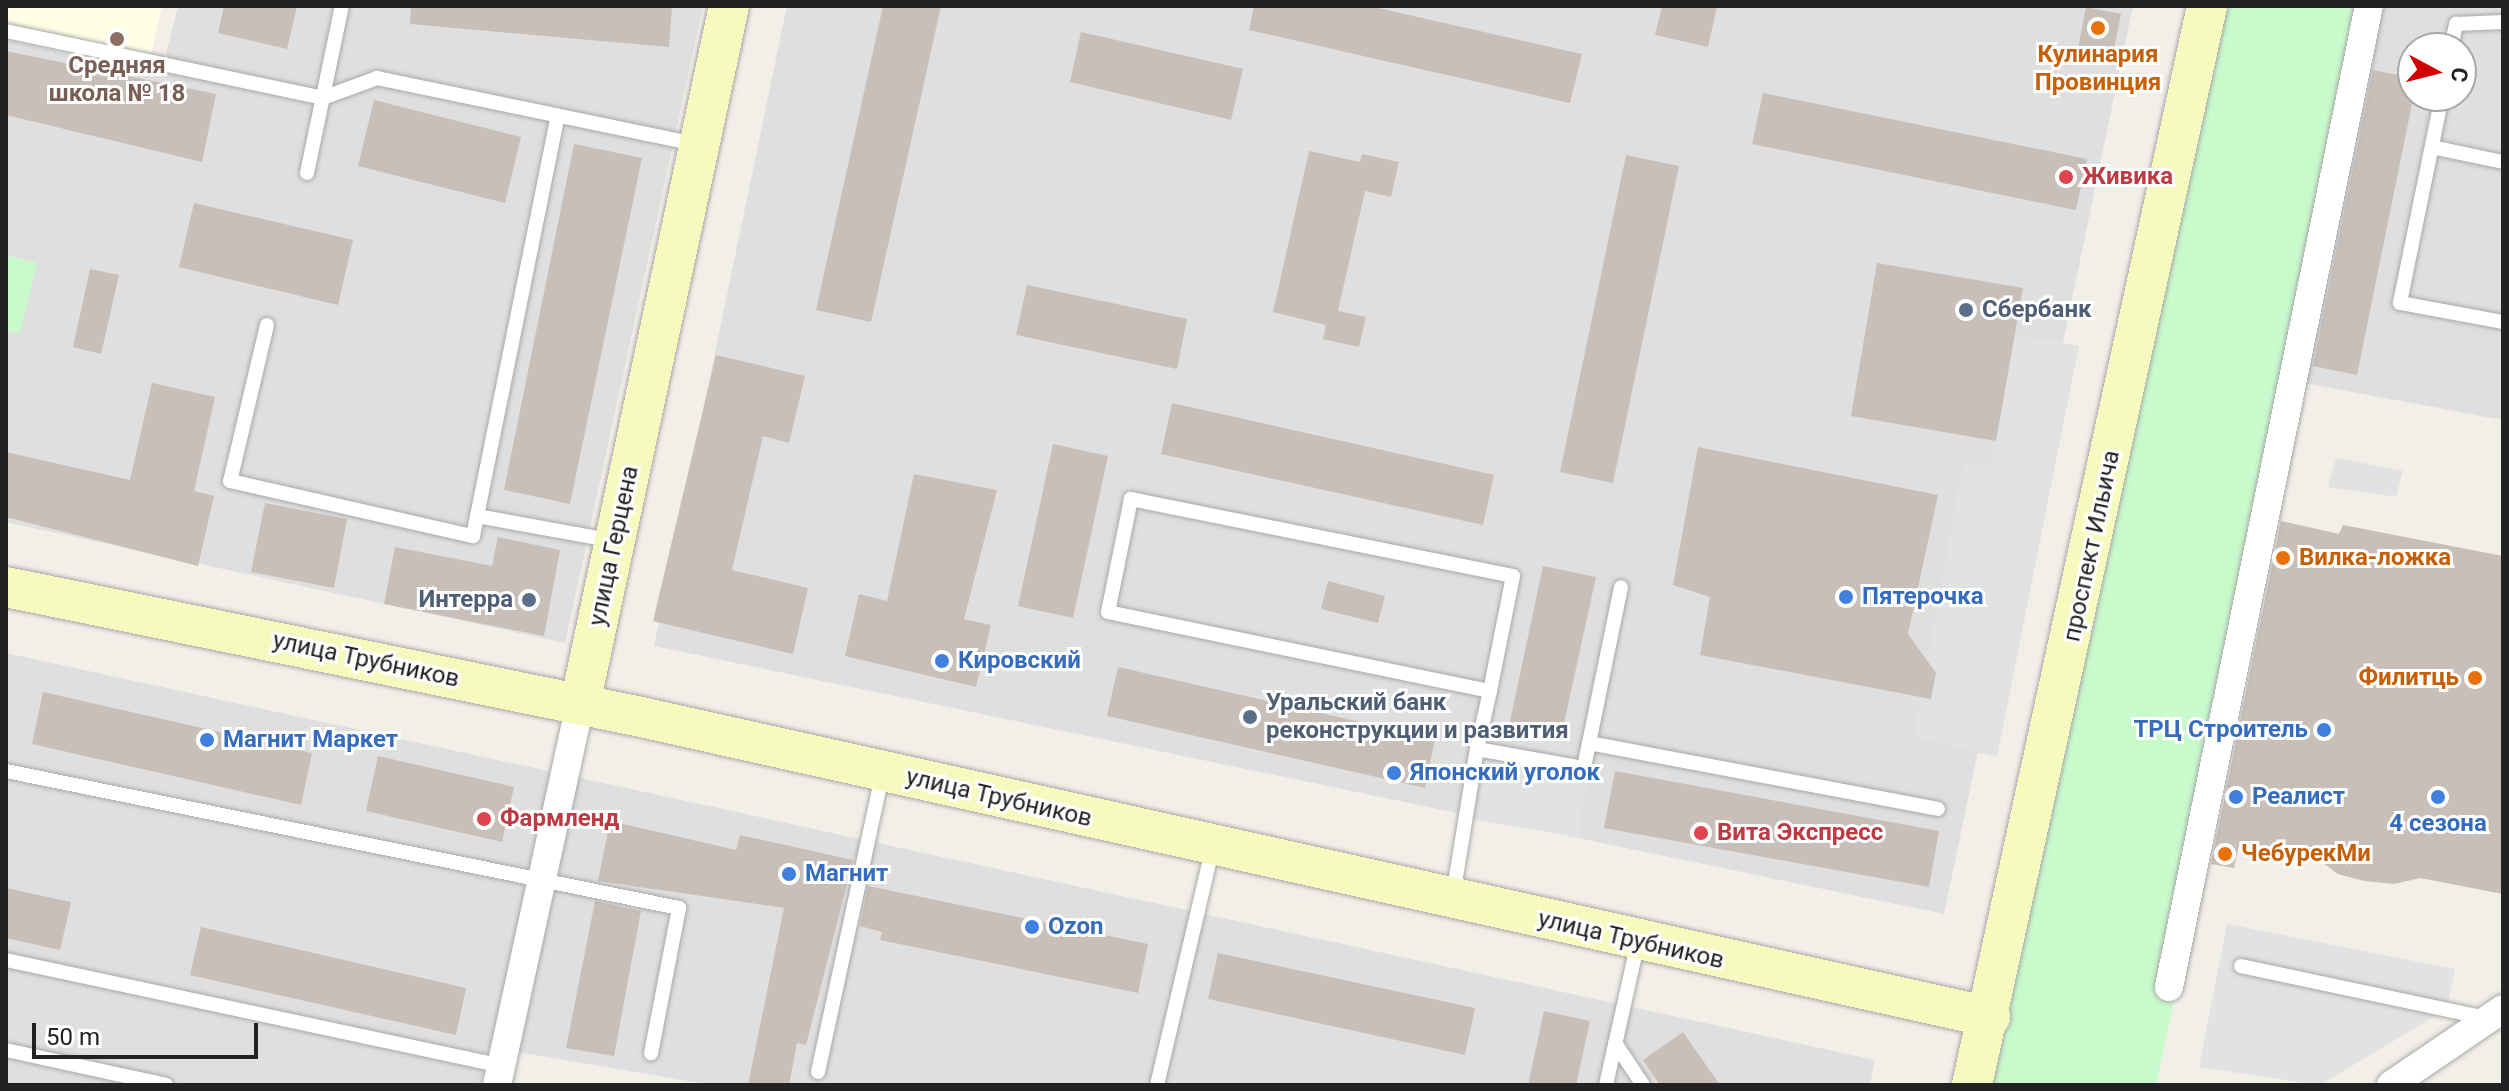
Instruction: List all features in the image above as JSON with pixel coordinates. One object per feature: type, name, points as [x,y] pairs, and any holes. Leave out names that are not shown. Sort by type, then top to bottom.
[{"type":"street","name":"улица Герцена","points":[[500,1076],[729,6]]},
{"type":"street","name":"проспект Ильича","points":[[1972,1085],[1990,1017],[2207,6]]},
{"type":"street","points":[[2169,987],[2369,6]]},
{"type":"street","name":"улица Трубников","points":[[6,587],[580,704],[1990,1017]]},
{"type":"street","points":[[2391,1085],[2495,1013]]},
{"type":"lane","points":[[307,173],[342,6]]},
{"type":"lane","points":[[2454,32],[2456,24],[2503,22]]},
{"type":"lane","points":[[6,31],[323,98],[377,78],[699,144]]},
{"type":"lane","points":[[2439,112],[2400,303],[2503,322]]},
{"type":"lane","points":[[267,325],[230,481],[473,536],[558,115]]},
{"type":"lane","points":[[2432,147],[2503,162]]},
{"type":"lane","points":[[1452,900],[1477,749],[1490,691],[1513,576],[1131,499],[1108,612],[1490,691]]},
{"type":"lane","points":[[477,516],[615,542]]},
{"type":"lane","points":[[1477,749],[1584,768],[1621,587]]},
{"type":"lane","points":[[1589,743],[1938,809]]},
{"type":"lane","points":[[6,771],[679,908],[651,1053]]},
{"type":"lane","points":[[818,1072],[883,771]]},
{"type":"lane","points":[[1157,1085],[1213,846]]},
{"type":"lane","points":[[1606,1085],[1638,941]]},
{"type":"lane","points":[[6,960],[500,1076]]},
{"type":"lane","points":[[2241,966],[2495,1013]]},
{"type":"lane","points":[[1615,1043],[1643,1085]]},
{"type":"lane","points":[[6,1050],[166,1085]]},
{"type":"shaded area","name":"Средняя школа № 18","points":[[6,6],[162,6],[151,55],[6,23]]},
{"type":"shaded area","points":[[178,6],[703,6],[565,643],[6,522],[6,40],[161,74]]},
{"type":"shaded area","points":[[787,6],[2133,6],[1944,914],[654,646]]},
{"type":"shaded area","points":[[2369,6],[2503,6],[2503,420],[2293,381]]},
{"type":"shaded area","points":[[2014,334],[2079,346],[1997,757],[1913,737],[1963,462],[1991,464]]},
{"type":"shaded area","points":[[2336,458],[2403,471],[2396,497],[2328,487]]},
{"type":"shaded area","points":[[6,653],[1875,1060],[1870,1085],[711,1085],[489,1047],[480,1085],[6,1085]]},
{"type":"shaded area","points":[[1480,758],[1588,776],[1578,837],[1469,819]]},
{"type":"shaded area","points":[[2227,924],[2455,969],[2447,1009],[2320,1085],[2199,1067]]},
{"type":"green space","points":[[2221,6],[2372,6],[2277,520],[2156,1085],[1990,1085]]},
{"type":"green space","points":[[6,255],[37,263],[20,334],[6,331]]},
{"type":"building","points":[[224,6],[297,6],[287,49],[218,33]]},
{"type":"building","points":[[411,6],[672,6],[669,47],[410,24]]},
{"type":"building","points":[[883,6],[941,6],[871,322],[816,310]]},
{"type":"building","points":[[1254,6],[1369,6],[1582,54],[1570,103],[1249,30]]},
{"type":"building","points":[[1662,6],[1717,6],[1708,47],[1655,35]]},
{"type":"building","points":[[2086,7],[2121,14],[2113,54],[2078,48]]},
{"type":"building","points":[[1081,32],[1243,69],[1231,120],[1070,82]]},
{"type":"building","points":[[6,51],[216,94],[202,162],[6,115]]},
{"type":"building","points":[[2373,70],[2397,75],[2397,112],[2410,112],[2357,375],[2313,366]]},
{"type":"building","points":[[1763,93],[2087,159],[2076,210],[1752,144]]},
{"type":"building","points":[[374,100],[521,137],[505,203],[358,166]]},
{"type":"building","points":[[574,144],[642,158],[570,504],[504,490]]},
{"type":"building","points":[[1309,151],[1360,162],[1362,154],[1399,162],[1391,197],[1365,191],[1338,311],[1366,317],[1359,347],[1323,339],[1326,325],[1273,312]]},
{"type":"building","points":[[1626,155],[1679,166],[1613,483],[1560,472]]},
{"type":"building","points":[[194,203],[353,240],[338,305],[179,267]]},
{"type":"building","points":[[1877,263],[2023,288],[1996,441],[1851,416]]},
{"type":"building","points":[[90,269],[119,275],[101,354],[73,347]]},
{"type":"building","points":[[1027,285],[1187,319],[1177,369],[1016,335]]},
{"type":"building","points":[[716,355],[805,376],[789,443],[763,436],[732,570],[808,588],[793,654],[653,621]]},
{"type":"building","points":[[152,383],[215,397],[194,491],[214,496],[198,566],[6,517],[6,452],[130,480]]},
{"type":"building","points":[[1172,403],[1494,475],[1483,525],[1161,454]]},
{"type":"building","points":[[1053,444],[1108,456],[1073,618],[1018,606]]},
{"type":"building","points":[[1698,447],[1938,495],[1908,634],[1936,673],[1931,699],[1700,655],[1710,597],[1673,585]]},
{"type":"building","points":[[914,474],[997,490],[964,619],[991,625],[976,687],[845,656],[859,594],[887,601]]},
{"type":"building","points":[[265,503],[347,519],[334,588],[251,572]]},
{"type":"building","points":[[2281,521],[2339,534],[2343,525],[2503,556],[2503,894],[2420,878],[2394,884],[2364,881],[2338,874],[2315,857],[2240,841],[2234,868],[2211,864]]},
{"type":"building","points":[[498,537],[560,550],[544,636],[384,604],[395,547],[492,566]]},
{"type":"building","points":[[1543,566],[1596,577],[1561,737],[1509,726]]},
{"type":"building","points":[[1328,581],[1385,596],[1378,623],[1321,609]]},
{"type":"building","points":[[1118,667],[1435,739],[1425,788],[1107,716]]},
{"type":"building","points":[[43,692],[312,753],[301,805],[32,744]]},
{"type":"building","points":[[378,756],[514,787],[502,842],[366,811]]},
{"type":"building","points":[[1615,771],[1939,831],[1929,887],[1604,828]]},
{"type":"building","points":[[610,821],[736,850],[740,835],[853,860],[806,1045],[797,1043],[789,1085],[748,1085],[784,908],[598,881]]},
{"type":"building","points":[[868,886],[1148,944],[1138,993],[880,940],[882,932],[860,926]]},
{"type":"building","points":[[6,888],[71,902],[60,950],[6,938]]},
{"type":"building","points":[[595,901],[641,911],[614,1056],[566,1048]]},
{"type":"building","points":[[201,927],[466,988],[456,1035],[190,975]]},
{"type":"building","points":[[1218,953],[1475,1008],[1465,1055],[1208,999]]},
{"type":"building","points":[[1544,1011],[1590,1021],[1576,1085],[1528,1085]]},
{"type":"building","points":[[1683,1032],[1720,1085],[1660,1085],[1643,1060]]},
{"type":"place","name":"Кулинария Провинция","points":[[2098,28]]},
{"type":"place","name":"Средняя школа № 18","points":[[117,39]]},
{"type":"place","name":"Живика","points":[[2066,177]]},
{"type":"place","name":"Сбербанк","points":[[1966,310]]},
{"type":"place","name":"Вилка-ложка","points":[[2283,558]]},
{"type":"place","name":"Пятерочка","points":[[1846,597]]},
{"type":"place","name":"Интерра","points":[[529,600]]},
{"type":"place","name":"Кировский","points":[[942,661]]},
{"type":"place","name":"Филитць","points":[[2475,678]]},
{"type":"place","name":"Уральский банк реконструкции и развития","points":[[1250,717]]},
{"type":"place","name":"ТРЦ Строитель","points":[[2324,730]]},
{"type":"place","name":"Магнит Маркет","points":[[207,740]]},
{"type":"place","name":"Японский уголок","points":[[1394,773]]},
{"type":"place","name":"Реалист","points":[[2236,797]]},
{"type":"place","name":"4 сезона","points":[[2438,797]]},
{"type":"place","name":"Фармленд","points":[[484,819]]},
{"type":"place","name":"Вита Экспресс","points":[[1701,833]]},
{"type":"place","name":"ЧебурекМи","points":[[2225,854]]},
{"type":"place","name":"Магнит","points":[[789,874]]},
{"type":"place","name":"Ozon","points":[[1032,927]]}]
